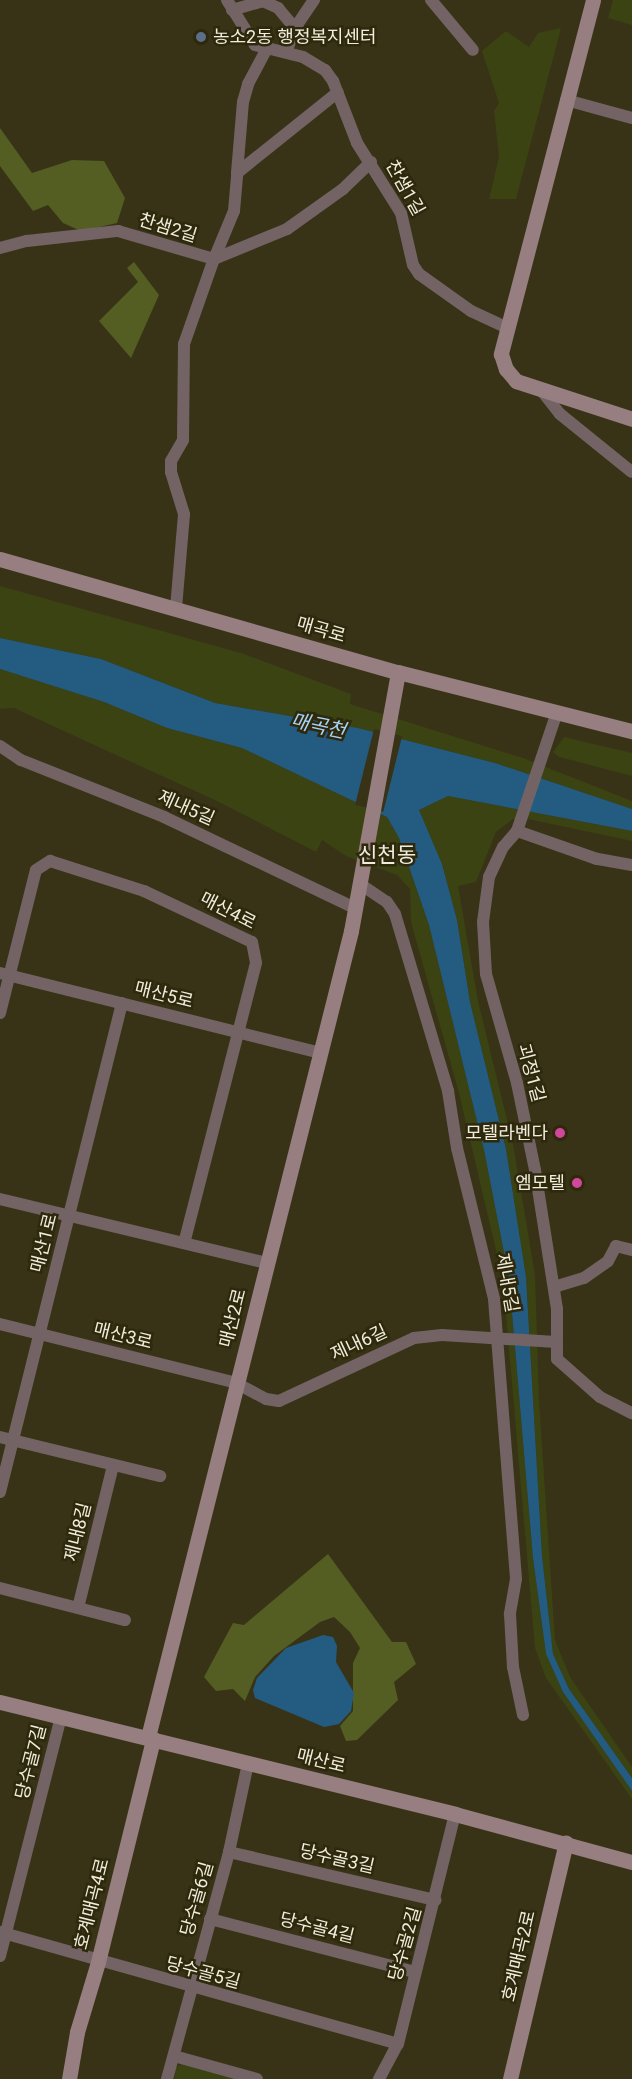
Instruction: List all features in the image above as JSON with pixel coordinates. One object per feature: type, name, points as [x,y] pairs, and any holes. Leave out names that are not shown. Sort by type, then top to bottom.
[{"type":"street","points":[[287,50],[295,28],[314,0]]},
{"type":"street","points":[[431,0],[473,50]]},
{"type":"street","points":[[593,0],[505,327],[501,354],[506,369],[516,381],[632,419]]},
{"type":"street","points":[[266,50],[244,33],[230,5],[263,1],[278,8],[295,28]]},
{"type":"street","name":"찬샘1길","points":[[266,50],[287,50],[325,70],[338,92],[357,143],[402,213],[413,265],[419,274],[471,311],[505,327]]},
{"type":"street","name":"찬샘2길","points":[[0,248],[27,241],[118,231],[214,259],[234,211],[243,102],[266,50]]},
{"type":"street","points":[[237,172],[338,92]]},
{"type":"street","points":[[566,100],[632,118]]},
{"type":"street","points":[[176,608],[184,514],[171,472],[171,461],[183,440],[183,352],[214,259],[287,229],[343,189],[371,162]]},
{"type":"street","points":[[542,391],[560,414],[632,472]]},
{"type":"street","name":"매곡로","points":[[0,559],[398,672],[632,731]]},
{"type":"street","name":"매산2로","points":[[151,1738],[236,1383],[355,908],[398,672]]},
{"type":"street","name":"괴정1길","points":[[557,712],[517,831],[503,847],[489,877],[483,922],[486,974],[518,1083],[554,1287],[550,1342],[557,1359],[565,1370],[600,1397],[632,1413]]},
{"type":"street","name":"제내5길","points":[[0,746],[21,760],[164,817],[355,908]]},
{"type":"street","points":[[517,831],[597,859],[632,865]]},
{"type":"street","name":"매산4로","points":[[0,1013],[5,974],[36,870],[41,864],[58,862],[144,891],[252,942],[256,963],[184,1243]]},
{"type":"street","name":"제내5길","points":[[361,878],[382,897],[395,914],[415,975],[448,1091],[457,1148],[502,1339],[516,1579],[510,1614],[513,1667],[524,1715]]},
{"type":"street","name":"매산5로","points":[[5,974],[320,1053]]},
{"type":"street","name":"매산1로","points":[[0,1492],[122,1003]]},
{"type":"street","points":[[0,1199],[267,1263]]},
{"type":"street","points":[[554,1287],[584,1278],[608,1261],[616,1246],[632,1250]]},
{"type":"street","name":"매산3로","points":[[0,1324],[236,1383]]},
{"type":"street","name":"제내6길","points":[[236,1383],[266,1399],[279,1401],[414,1338],[442,1335],[550,1342]]},
{"type":"street","points":[[0,1437],[160,1476]]},
{"type":"street","name":"제내8길","points":[[78,1608],[113,1465]]},
{"type":"street","points":[[0,1588],[124,1620]]},
{"type":"street","name":"매산로","points":[[0,1701],[455,1814],[632,1862]]},
{"type":"street","name":"당수골7길","points":[[0,1956],[3,1933],[62,1717]]},
{"type":"street","name":"호계매곡4로","points":[[69,2079],[77,2032],[98,1962],[151,1738]]},
{"type":"street","name":"당수골6길","points":[[167,2079],[229,1852],[248,1762]]},
{"type":"street","name":"당수골2길","points":[[379,2079],[398,2044],[415,1972],[436,1900],[455,1814]]},
{"type":"street","name":"호계매곡2로","points":[[510,2079],[566,1843]]},
{"type":"street","name":"당수골3길","points":[[229,1852],[436,1900]]},
{"type":"street","name":"당수골4길","points":[[210,1919],[415,1972]]},
{"type":"street","name":"당수골5길","points":[[3,1933],[190,1988],[398,2044]]},
{"type":"street","points":[[174,2056],[257,2079]]},
{"type":"green space","points":[[613,0],[632,0],[632,25],[608,18]]},
{"type":"green space","points":[[561,28],[516,199],[489,199],[499,157],[494,111],[499,103],[482,51],[506,31],[529,47],[538,33]]},
{"type":"green space","points":[[0,128],[32,173],[72,160],[104,161],[125,198],[117,223],[81,231],[63,223],[48,205],[33,211],[0,166]]},
{"type":"green space","points":[[134,262],[159,295],[131,358],[99,321],[138,282],[127,268]]},
{"type":"green space","points":[[0,586],[241,653],[351,694],[350,704],[523,758],[632,801],[632,809],[495,763],[358,728],[215,703],[101,659],[0,638]]},
{"type":"green space","points":[[0,669],[104,702],[167,728],[242,748],[387,817],[399,838],[429,925],[484,1150],[509,1278],[533,1558],[546,1654],[563,1692],[632,1791],[632,1799],[546,1678],[535,1648],[503,1280],[459,1093],[411,922],[410,889],[397,875],[346,856],[322,840],[316,852],[217,801],[14,708],[0,709]]},
{"type":"green space","points":[[564,737],[632,753],[632,776],[559,757],[553,752]]},
{"type":"green space","points":[[448,796],[632,831],[632,841],[528,819],[513,819],[496,832],[476,882],[458,886],[478,1001],[513,1144],[535,1275],[539,1401],[555,1640],[570,1677],[632,1767],[632,1778],[569,1689],[553,1654],[542,1556],[526,1277],[506,1149],[470,1002],[457,920],[442,864],[419,810]]},
{"type":"green space","points":[[328,1554],[392,1642],[406,1642],[416,1664],[394,1682],[398,1700],[357,1740],[346,1741],[340,1726],[353,1711],[353,1663],[360,1648],[350,1632],[334,1617],[320,1622],[274,1656],[255,1677],[245,1701],[233,1689],[216,1691],[204,1677],[233,1623],[244,1625]]},
{"type":"green space","points":[[184,2063],[240,2079],[174,2079],[176,2067]]},
{"type":"water","name":"매곡천","points":[[0,638],[101,659],[215,703],[358,728],[495,763],[632,809],[632,831],[448,796],[419,810],[442,864],[457,920],[470,1002],[506,1149],[526,1277],[542,1556],[553,1654],[569,1689],[632,1778],[632,1791],[563,1692],[546,1654],[533,1558],[509,1278],[484,1150],[429,925],[399,838],[387,817],[242,748],[167,728],[104,702],[0,669]]},
{"type":"water","points":[[323,1635],[333,1637],[337,1646],[336,1662],[354,1693],[351,1711],[339,1724],[324,1727],[255,1698],[253,1690],[257,1678],[286,1648]]},
{"type":"pier","points":[[374,729],[402,736],[383,812],[355,805]]},
{"type":"place","name":"농소2동 행정복지센터","points":[[201,37]]},
{"type":"place","name":"모텔라벤다","points":[[560,1133]]},
{"type":"place","name":"엠모텔","points":[[577,1183]]},
{"type":"district","name":"신천동","points":[[387,855]]}]
